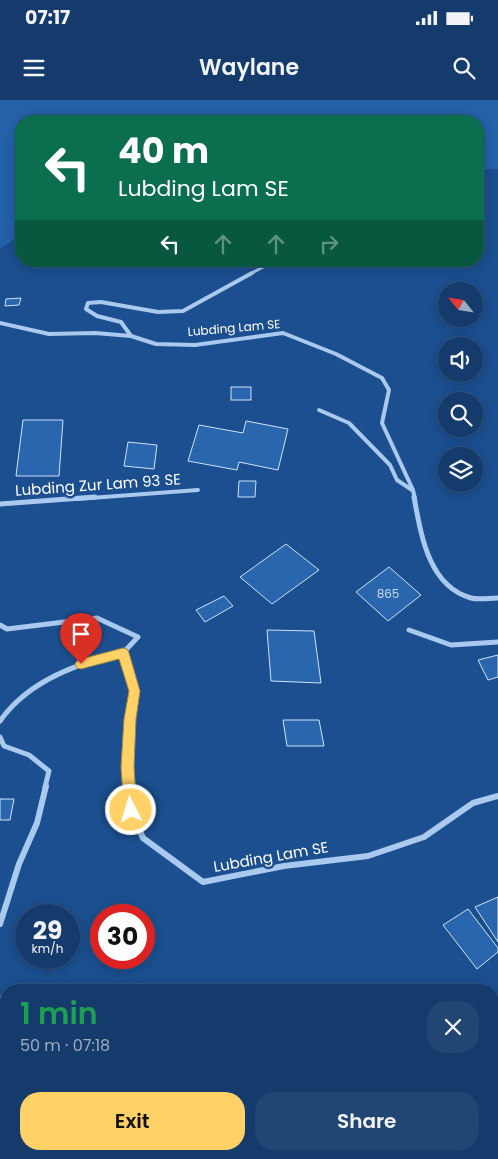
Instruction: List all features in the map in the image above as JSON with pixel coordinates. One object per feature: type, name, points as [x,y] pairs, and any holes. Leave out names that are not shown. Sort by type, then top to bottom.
[{"type":"street","name":"Lubding Lam SE","points":[[263,267],[183,311],[158,312],[101,302],[88,303],[86,309],[97,316],[120,322],[131,336],[156,344],[195,345],[283,333],[336,354],[382,378],[389,390],[382,423],[413,490],[432,566],[450,587],[471,598],[498,598]]},
{"type":"street","points":[[0,323],[49,334],[95,333],[131,336]]},
{"type":"street","points":[[319,410],[349,423],[390,465],[398,480],[413,490]]},
{"type":"street","name":"Lubding Zur Lam 93 SE","points":[[0,504],[198,490]]},
{"type":"street","points":[[0,625],[7,629],[97,618],[138,636],[123,653],[94,659],[56,674],[15,700],[0,721]]},
{"type":"street","points":[[409,630],[451,645],[498,642]]},
{"type":"street","name":"Lubding Lam SE","points":[[123,653],[134,691],[127,767],[131,810],[143,838],[203,882],[284,866],[368,856],[424,837],[472,803],[498,796]]},
{"type":"street","points":[[0,737],[4,746],[29,755],[49,771],[44,800],[19,864],[0,924]]},
{"type":"shaded area","points":[[0,100],[498,100],[498,169],[484,169],[484,115],[15,115],[15,238],[0,249]]},
{"type":"building","points":[[21,298],[19,305],[5,306],[6,299]]},
{"type":"building","points":[[231,387],[251,387],[251,400],[231,400]]},
{"type":"building","points":[[23,420],[63,420],[59,476],[16,476]]},
{"type":"building","points":[[246,421],[288,429],[278,470],[239,462],[237,470],[188,461],[199,425],[243,433]]},
{"type":"building","points":[[128,442],[157,445],[154,469],[124,466]]},
{"type":"building","points":[[239,481],[256,481],[255,497],[238,497]]},
{"type":"building","points":[[286,544],[319,570],[272,604],[240,577]]},
{"type":"building","points":[[389,567],[421,595],[388,621],[356,592]]},
{"type":"building","points":[[224,596],[233,606],[205,622],[196,610]]},
{"type":"building","points":[[267,630],[314,631],[321,683],[271,681]]},
{"type":"building","points":[[498,655],[498,677],[488,680],[478,660]]},
{"type":"building","points":[[283,720],[319,720],[324,746],[287,746]]},
{"type":"building","points":[[0,799],[14,799],[10,820],[0,820]]},
{"type":"building","points":[[498,897],[498,942],[475,907]]},
{"type":"building","points":[[468,909],[498,948],[498,952],[477,969],[443,925]]},
{"type":"route","points":[[81,664],[94,659],[123,653],[134,691],[127,767],[131,810]]}]
